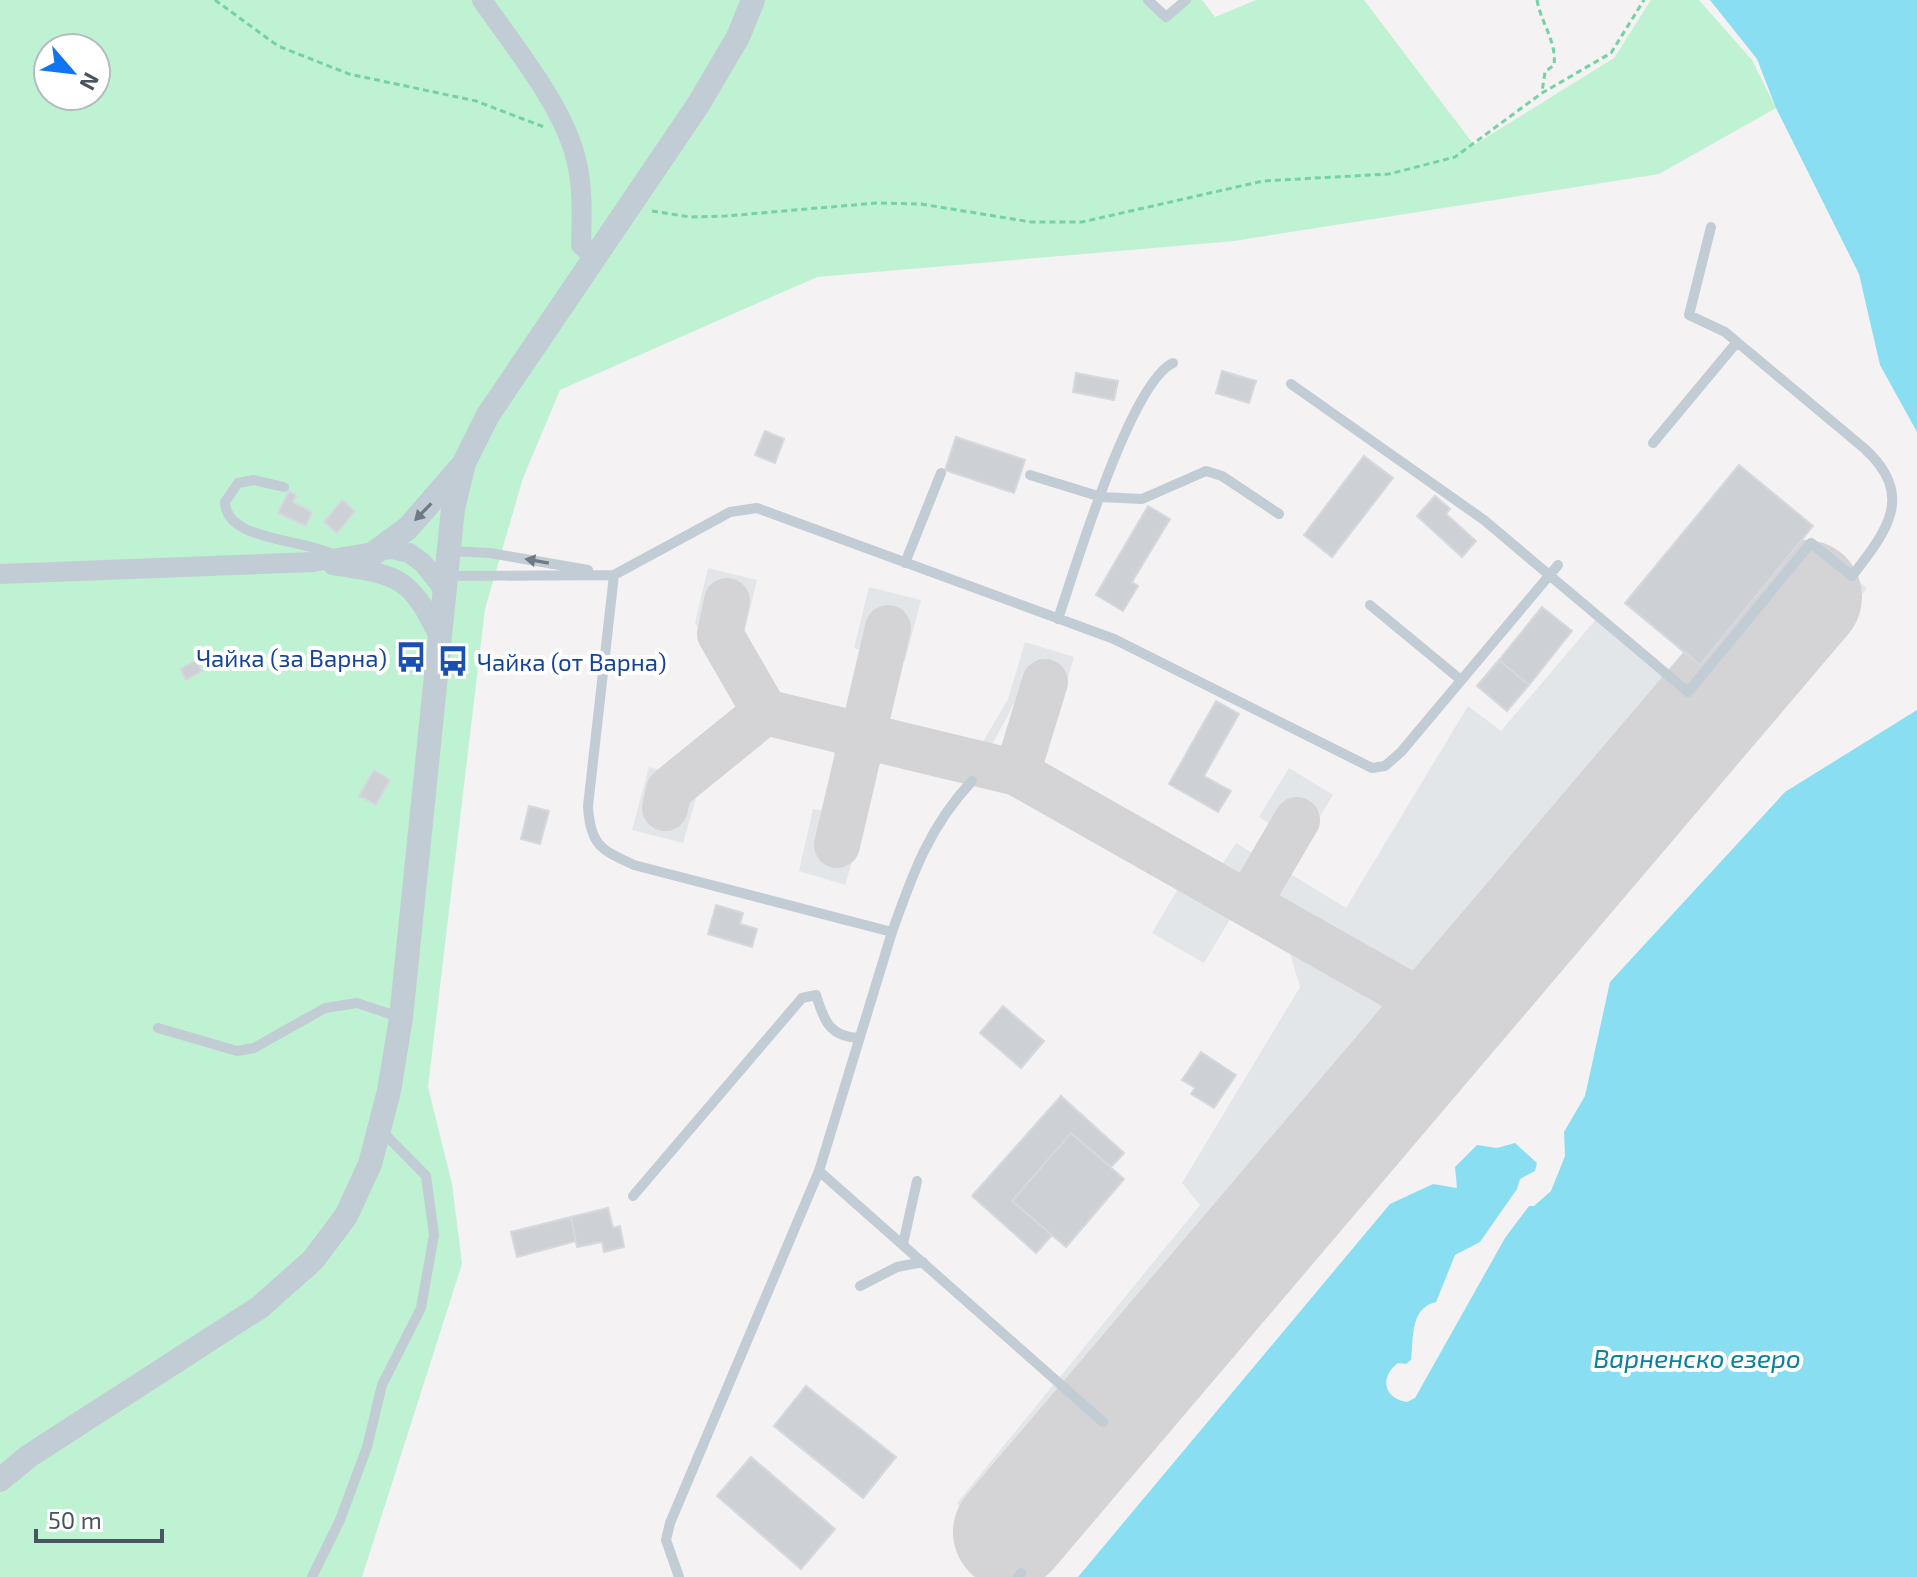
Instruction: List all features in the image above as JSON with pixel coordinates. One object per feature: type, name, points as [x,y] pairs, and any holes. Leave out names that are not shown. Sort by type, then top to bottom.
[{"type":"street","points":[[482,0],[527,65],[576,157],[581,195],[581,245],[594,256]]},
{"type":"street","points":[[374,553],[408,528],[464,463],[488,415],[698,105],[738,37],[753,0]]},
{"type":"street","points":[[0,1480],[29,1456],[260,1307],[313,1260],[346,1216],[370,1164],[380,1129],[401,1018],[438,635],[439,577],[448,551],[464,463]]},
{"type":"street","points":[[0,574],[313,562],[392,549],[409,553],[439,577]]},
{"type":"street","points":[[313,562],[398,580],[415,591],[438,635]]},
{"type":"street","points":[[398,580],[439,577]]},
{"type":"lane","points":[[1148,0],[1166,17],[1186,0]]},
{"type":"lane","points":[[1291,384],[1484,520],[1688,692],[1811,543],[1852,576],[1890,521],[1893,501],[1889,480],[1879,463],[1865,449],[1725,332],[1689,315],[1711,227]]},
{"type":"lane","points":[[1653,443],[1737,342]]},
{"type":"lane","points":[[1058,619],[1101,497],[1146,392],[1161,369],[1173,363]]},
{"type":"lane","points":[[1030,475],[1101,497],[1142,499],[1206,471],[1222,476],[1279,514]]},
{"type":"lane","points":[[905,563],[941,473]]},
{"type":"lane","points":[[284,487],[254,480],[238,483],[225,502],[228,517],[239,528],[322,548],[342,559]]},
{"type":"lane","points":[[439,577],[614,575],[744,508],[757,508],[1114,639],[1372,768],[1385,766],[1401,752],[1558,565]]},
{"type":"lane","points":[[448,551],[490,553],[614,575]]},
{"type":"lane","points":[[614,575],[588,806],[589,832],[604,851],[634,865],[892,932]]},
{"type":"lane","points":[[1370,605],[1461,680]]},
{"type":"lane","points":[[679,1577],[666,1540],[670,1523],[819,1171],[892,932],[928,838],[949,806],[972,781]]},
{"type":"lane","points":[[633,1196],[802,998],[816,995],[825,1022],[833,1032],[859,1038]]},
{"type":"lane","points":[[158,1028],[237,1051],[254,1048],[325,1008],[357,1003],[401,1018]]},
{"type":"lane","points":[[312,1577],[345,1506],[367,1447],[382,1385],[421,1308],[434,1235],[426,1176],[380,1129]]},
{"type":"lane","points":[[819,1171],[1103,1422]]},
{"type":"lane","points":[[903,1244],[917,1181]]},
{"type":"lane","points":[[860,1286],[897,1267],[923,1262]]},
{"type":"path","points":[[215,0],[278,46],[349,74],[476,101],[566,135]]},
{"type":"path","points":[[1537,0],[1540,18],[1556,51],[1554,65],[1545,72],[1542,93]]},
{"type":"path","points":[[632,201],[652,211],[690,217],[876,203],[921,204],[1031,222],[1082,222],[1263,181],[1389,174],[1455,157],[1542,93],[1611,53],[1644,0]]},
{"type":"shaded area","points":[[1811,543],[1867,588],[1764,717],[1722,739],[1040,1577],[1024,1577],[996,1557],[957,1503],[1200,1205],[1182,1183],[1300,987],[1289,950],[1232,916],[1204,963],[1152,933],[1180,885],[1016,791],[888,756],[864,769],[854,814],[862,829],[845,885],[799,871],[813,809],[826,811],[838,758],[825,743],[762,729],[703,774],[683,843],[632,830],[649,767],[663,771],[738,720],[744,694],[695,623],[708,568],[757,580],[741,647],[769,696],[841,711],[855,707],[869,653],[854,648],[869,587],[921,600],[905,661],[888,657],[877,707],[895,731],[977,752],[1008,699],[1025,642],[1074,657],[1057,714],[1046,711],[1034,750],[1042,772],[1218,871],[1236,843],[1254,854],[1271,825],[1259,817],[1289,768],[1333,795],[1286,871],[1346,908],[1468,706],[1501,731],[1598,617],[1688,691]],"holes":[[[1014,704],[1024,705],[1012,747],[997,756],[987,754]]]},
{"type":"green space","points":[[0,0],[1148,0],[1166,16],[1186,0],[1202,0],[1215,17],[1256,0],[1364,0],[1474,145],[1614,58],[1651,0],[1699,0],[1752,60],[1776,108],[1659,174],[1234,241],[817,277],[560,390],[523,478],[485,609],[428,1087],[452,1184],[462,1264],[362,1577],[0,1577]]},
{"type":"water","points":[[1710,0],[1917,0],[1917,432],[1880,365],[1859,274],[1776,108],[1757,59]]},
{"type":"water","name":"Варненско езеро","points":[[1917,710],[1917,1577],[1078,1577],[1390,1204],[1433,1184],[1457,1188],[1455,1167],[1477,1145],[1497,1148],[1515,1143],[1537,1163],[1535,1171],[1520,1179],[1517,1189],[1480,1242],[1455,1255],[1436,1302],[1421,1311],[1414,1325],[1411,1360],[1406,1364],[1398,1363],[1388,1375],[1387,1387],[1393,1397],[1407,1402],[1415,1398],[1505,1238],[1529,1206],[1534,1206],[1551,1191],[1565,1156],[1564,1132],[1585,1096],[1610,982],[1785,792]]},
{"type":"building","points":[[1222,371],[1256,381],[1249,403],[1216,393]]},
{"type":"building","points":[[1076,373],[1118,381],[1114,400],[1073,392]]},
{"type":"building","points":[[765,431],[784,439],[775,463],[755,455]]},
{"type":"building","points":[[956,437],[1025,460],[1014,493],[945,470]]},
{"type":"building","points":[[1364,456],[1393,478],[1332,557],[1304,535]]},
{"type":"building","points":[[1739,465],[1813,526],[1700,665],[1625,603]]},
{"type":"building","points":[[289,491],[296,495],[293,502],[312,512],[306,526],[278,513]]},
{"type":"building","points":[[1435,496],[1450,509],[1446,514],[1476,541],[1462,557],[1417,516]]},
{"type":"building","points":[[342,500],[355,511],[337,533],[324,522]]},
{"type":"building","points":[[1148,506],[1170,519],[1132,582],[1138,586],[1123,611],[1096,595]]},
{"type":"building","points":[[1542,607],[1572,631],[1529,685],[1499,660]]},
{"type":"building","points":[[196,660],[202,671],[186,680],[180,669]]},
{"type":"building","points":[[1499,660],[1529,685],[1507,711],[1477,686]]},
{"type":"building","points":[[1216,701],[1239,714],[1204,776],[1231,791],[1218,812],[1169,784]]},
{"type":"building","points":[[374,770],[390,780],[376,805],[359,796]]},
{"type":"building","points":[[529,806],[549,811],[540,844],[521,839]]},
{"type":"building","points":[[716,905],[743,913],[740,924],[757,929],[752,947],[708,934]]},
{"type":"building","points":[[1003,1006],[1044,1041],[1021,1068],[980,1033]]},
{"type":"building","points":[[1201,1052],[1236,1075],[1214,1108],[1191,1094],[1195,1088],[1182,1080]]},
{"type":"building","points":[[1061,1096],[1124,1153],[1111,1167],[1071,1133],[1012,1201],[1052,1235],[1036,1253],[972,1196]]},
{"type":"building","points":[[1071,1133],[1124,1179],[1066,1247],[1012,1201]]},
{"type":"building","points":[[608,1208],[613,1228],[620,1226],[624,1247],[604,1252],[602,1242],[577,1247],[571,1217]]},
{"type":"building","points":[[571,1217],[576,1241],[517,1257],[511,1232]]},
{"type":"building","points":[[806,1386],[896,1457],[863,1498],[774,1426]]},
{"type":"building","points":[[751,1457],[835,1529],[801,1569],[717,1496]]},
{"type":"taxiway","points":[[727,601],[720,634],[765,712],[1017,773],[1448,1017]]},
{"type":"taxiway","points":[[837,845],[888,628]]},
{"type":"taxiway","points":[[1017,773],[1045,682]]},
{"type":"taxiway","points":[[665,808],[669,790],[765,712]]},
{"type":"taxiway","points":[[1249,902],[1297,820]]},
{"type":"runway","points":[[1010,1532],[1805,597]]},
{"type":"place","name":"Чайка (за Варна)","points":[[411,657]]},
{"type":"place","name":"Чайка (от Варна)","points":[[453,661]]}]
